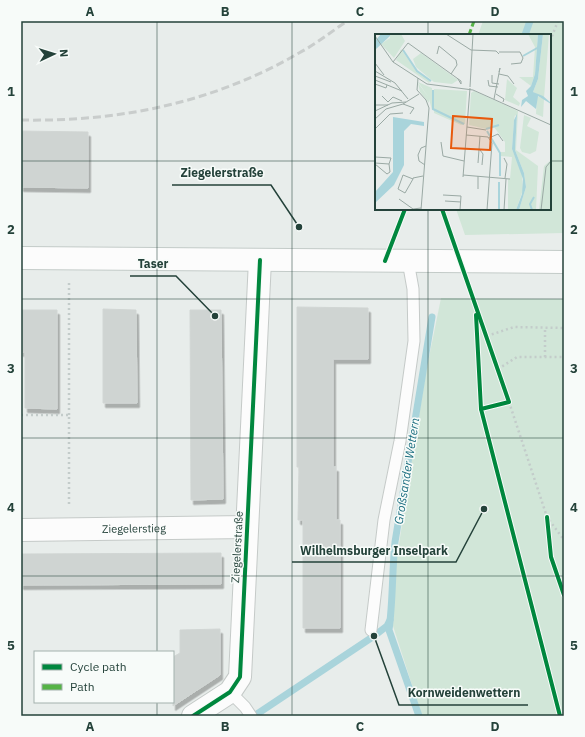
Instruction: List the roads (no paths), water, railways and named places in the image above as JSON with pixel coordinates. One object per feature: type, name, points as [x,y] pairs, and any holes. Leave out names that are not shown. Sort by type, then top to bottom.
[{"type":"street","points":[[21,258],[564,262]]},
{"type":"street","name":"Ziegelerstraße","points":[[193,716],[230,692],[240,677],[260,260]]},
{"type":"street","name":"Ziegelerstieg","points":[[21,530],[247,527]]},
{"type":"lane","points":[[371,630],[384,520],[400,441],[414,341],[413,289],[408,261]]},
{"type":"lane","points":[[230,692],[248,712]]},
{"type":"waterway","name":"Großsander Wettern","points":[[525,34],[530,21]]},
{"type":"waterway","name":"Großsander Wettern","points":[[419,716],[389,630],[395,542],[432,317]]},
{"type":"waterway","points":[[254,716],[374,636],[387,626],[390,620]]},
{"type":"railway","points":[[21,120],[58,120],[129,113],[199,97],[233,85],[266,70],[311,46],[347,21]]},
{"type":"place","name":"Ziegelerstraße","points":[[299,227]]},
{"type":"place","name":"Taser","points":[[215,316]]},
{"type":"place","name":"Wilhelmsburger Inselpark","points":[[484,509]]},
{"type":"place","name":"Kornweidenwettern","points":[[374,636]]}]
